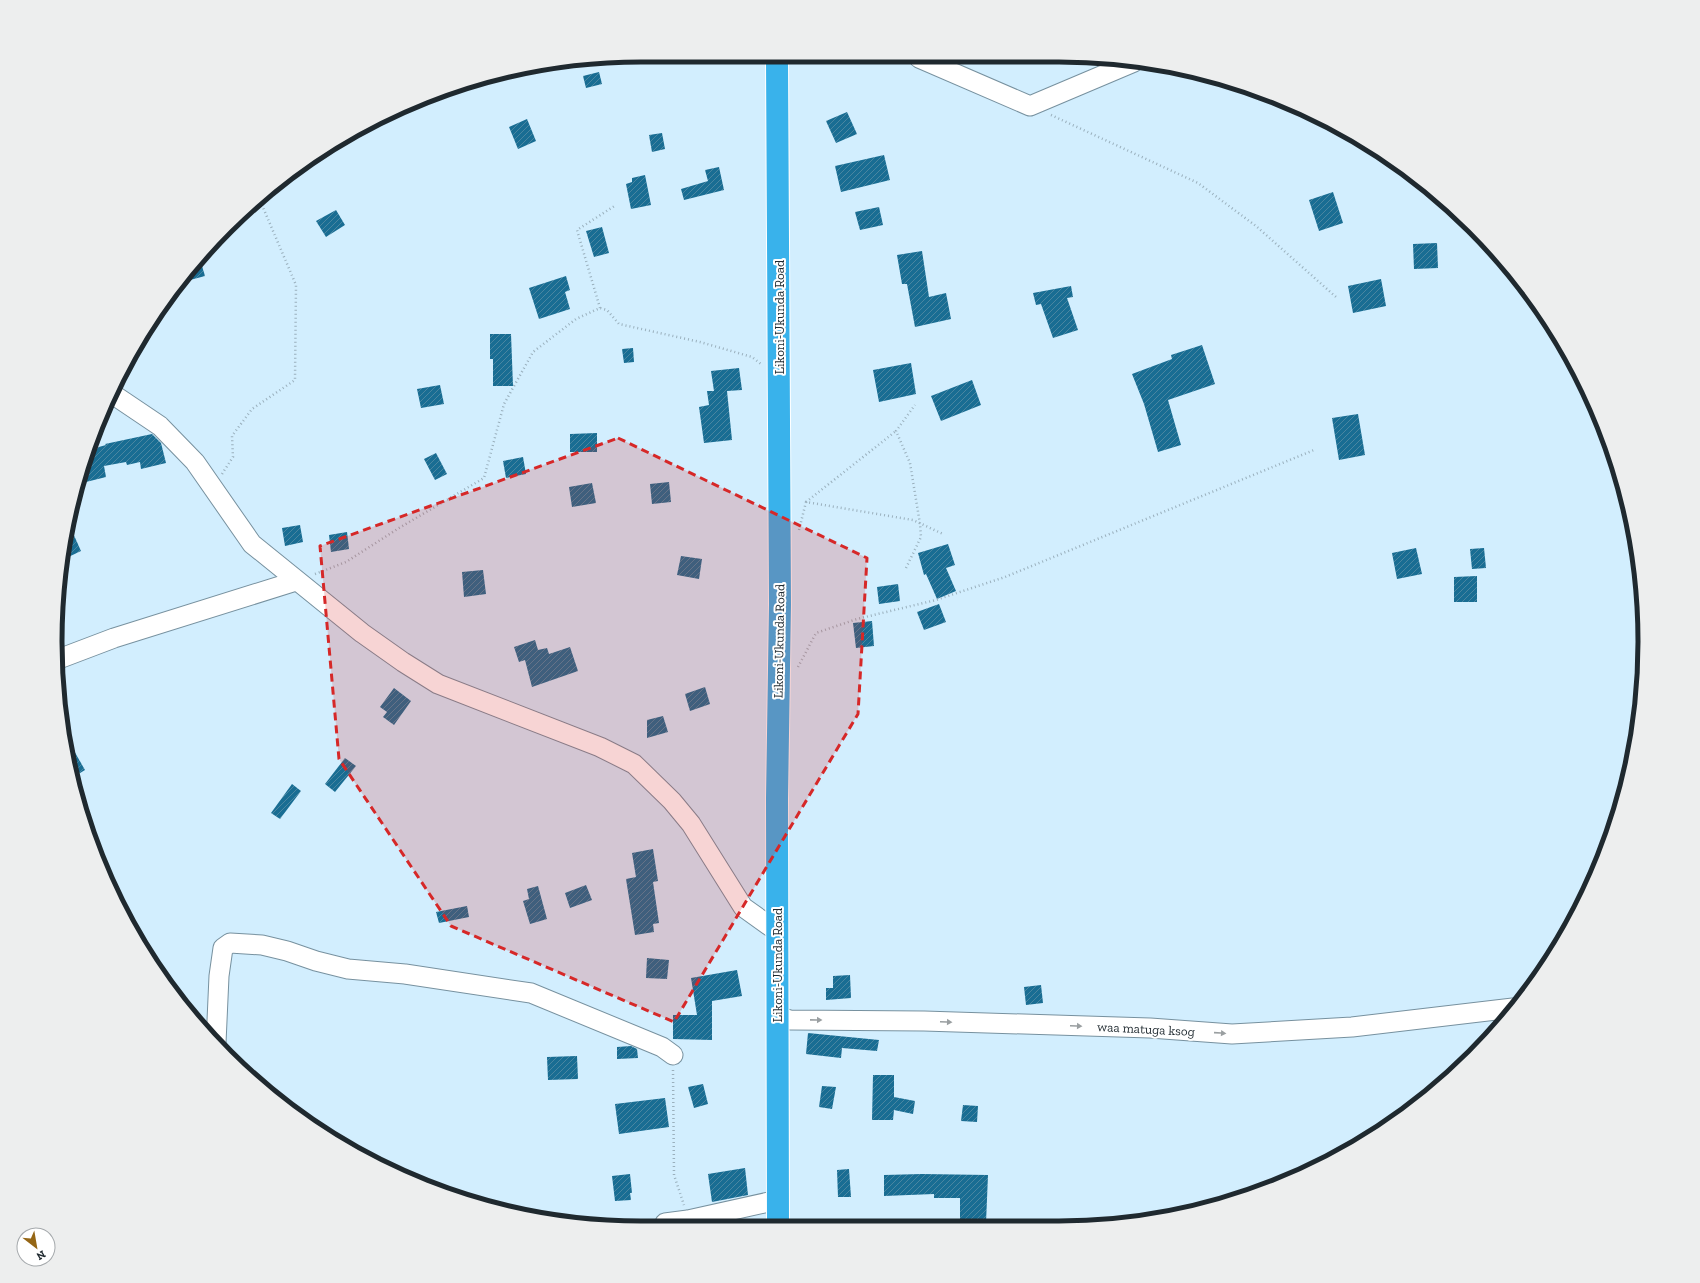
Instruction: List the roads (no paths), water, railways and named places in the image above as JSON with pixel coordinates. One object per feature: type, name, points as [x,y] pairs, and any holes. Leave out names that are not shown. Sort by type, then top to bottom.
[{"type":"highway","name":"Likoni-Ukunda Road","points":[[777,62],[780,604],[777,799],[778,1221]]},
{"type":"street","points":[[928,62],[1030,106],[1125,66]]},
{"type":"street","points":[[117,397],[160,426],[195,462],[252,544],[362,633],[403,662],[438,684],[600,746],[634,764],[672,801],[691,824],[743,907],[778,932]]},
{"type":"street","points":[[62,658],[114,638],[296,581]]},
{"type":"street","points":[[216,1035],[219,976],[223,948],[230,943],[262,945],[287,951],[316,962],[348,968],[405,974],[531,993],[662,1047],[673,1055]]},
{"type":"street","name":"waa matuga ksog","points":[[777,1016],[790,1020],[924,1021],[1142,1028],[1232,1034],[1352,1027],[1506,1009]]},
{"type":"street","points":[[680,1221],[778,1200]]}]
